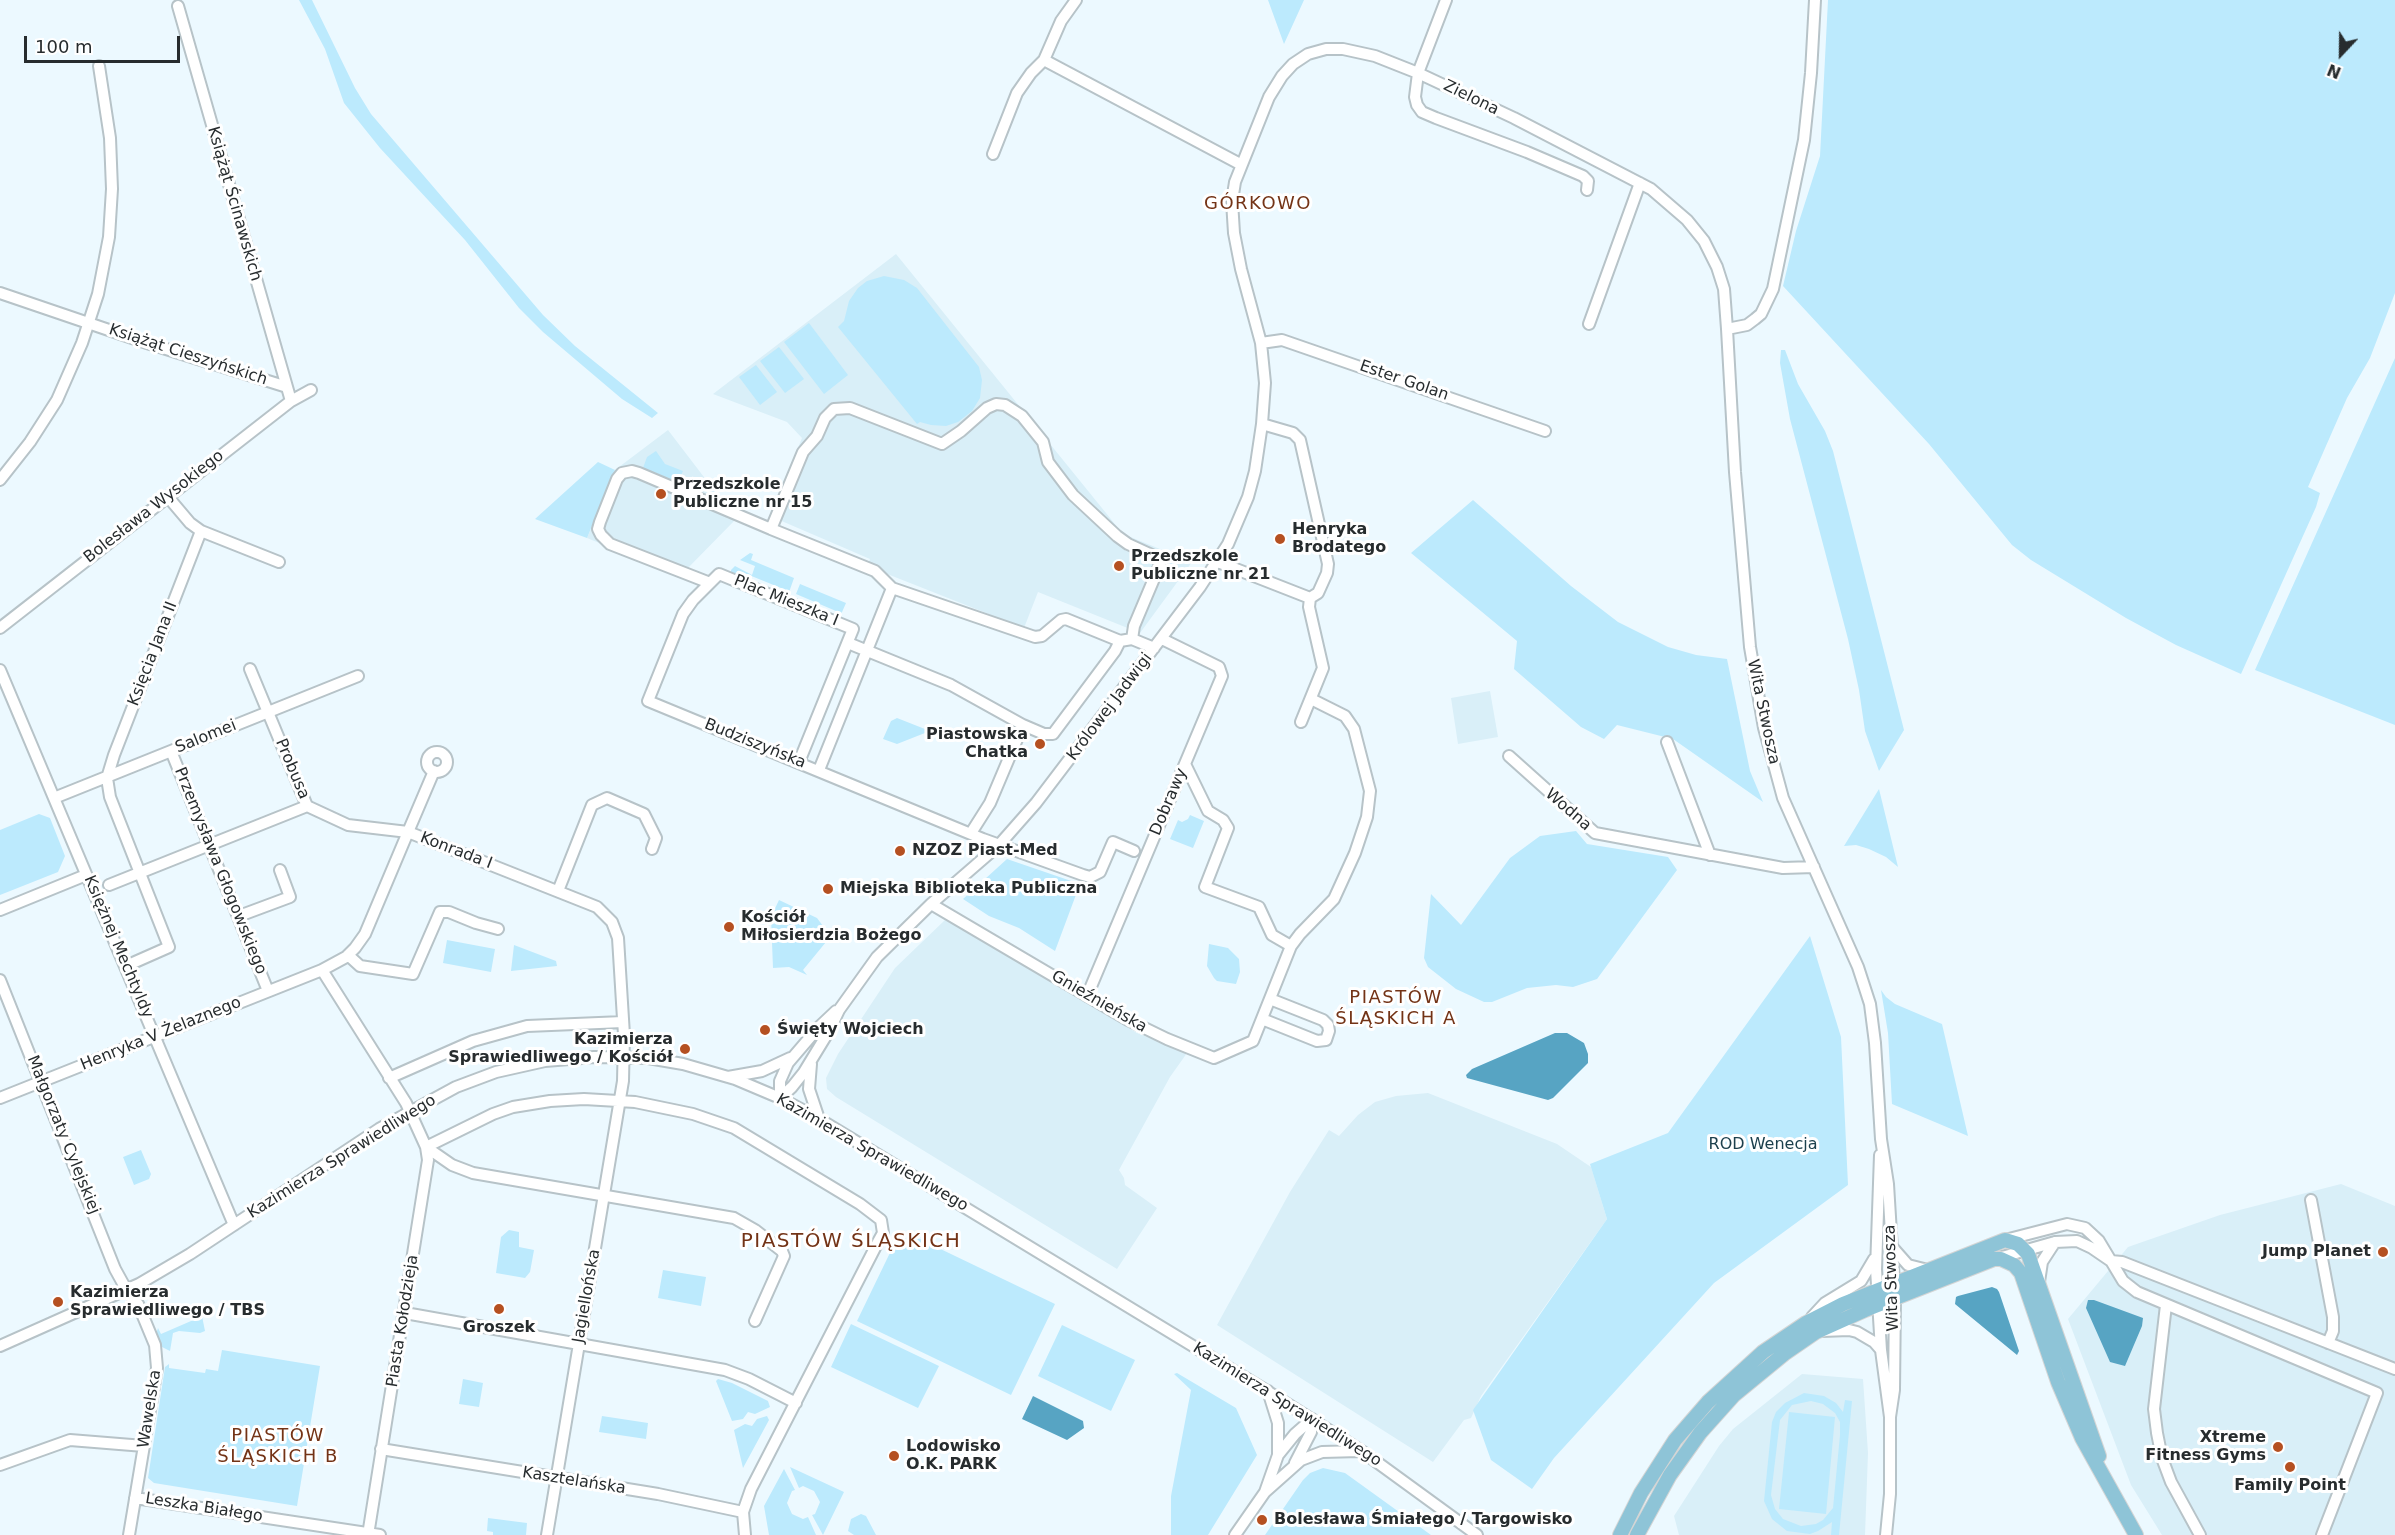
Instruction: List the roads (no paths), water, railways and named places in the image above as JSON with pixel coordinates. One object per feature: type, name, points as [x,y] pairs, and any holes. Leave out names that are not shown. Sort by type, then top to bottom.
[{"type":"main road","points":[[1637,1535],[1652,1503],[1676,1465],[1719,1409],[1811,1327],[1843,1304],[2005,1240],[2023,1249],[2039,1284],[2111,1490]]},
{"type":"main road","points":[[1620,1535],[1657,1466],[1691,1420],[1762,1352],[1811,1327],[1878,1306],[1994,1259],[2011,1262],[2021,1273],[2058,1382],[2082,1438],[2136,1535]]},
{"type":"street","points":[[993,154],[1017,93],[1031,73],[1044,60],[1061,21],[1076,0]]},
{"type":"street","points":[[1446,0],[1418,73],[1414,97],[1422,112],[1568,169],[1588,181],[1587,190]]},
{"type":"street","points":[[1728,329],[1747,325],[1761,314],[1773,289],[1804,140],[1815,0]]},
{"type":"street","name":"Książąt Ścinawskich","points":[[178,6],[291,400]]},
{"type":"street","name":"Zielona","points":[[1261,343],[1241,269],[1234,232],[1232,201],[1240,164],[1276,85],[1293,64],[1308,54],[1326,49],[1357,51],[1418,73],[1640,183],[1669,202],[1687,220],[1704,241],[1718,267]]},
{"type":"street","points":[[1044,60],[1240,164]]},
{"type":"street","name":"Książąt Cieszyńskich","points":[[0,480],[30,442],[57,400],[90,323],[105,265],[112,189],[110,138],[99,66]]},
{"type":"street","points":[[1589,324],[1640,183]]},
{"type":"street","name":"Wita Stwosza","points":[[1718,267],[1724,289],[1728,329],[1735,472],[1750,646],[1773,766],[1783,798],[1858,967],[1870,1004],[1875,1043],[1881,1140],[1887,1169],[1895,1299],[1894,1377],[1890,1417],[1890,1494],[1886,1535]]},
{"type":"street","name":"Książąt Cieszyńskich","points":[[0,292],[286,387]]},
{"type":"street","name":"Ester Golan","points":[[1261,343],[1282,340],[1545,431]]},
{"type":"street","name":"Królowej Jadwigi","points":[[780,1098],[792,1087],[812,1059],[839,1010],[877,957],[931,904],[999,845],[1044,794],[1218,562],[1228,544],[1250,489],[1262,424],[1265,383],[1261,343]]},
{"type":"street","name":"Bolesława Wysokiego","points":[[0,628],[291,400],[311,390]]},
{"type":"street","points":[[771,529],[803,452],[817,436],[825,418],[834,409],[850,408],[942,444],[954,437],[987,408],[996,404],[1005,405],[1022,416],[1043,442],[1048,462],[1073,495],[1117,536],[1161,562],[1134,627],[1132,639]]},
{"type":"street","points":[[1262,424],[1293,433],[1300,440],[1328,564],[1327,573],[1318,593],[1310,598]]},
{"type":"street","points":[[710,583],[610,544],[601,535],[598,529],[600,522],[617,479],[622,473],[632,471],[639,473],[875,571],[892,588],[993,622],[1039,637],[1066,619],[1120,641],[1132,639],[1154,648]]},
{"type":"street","points":[[168,496],[190,523],[201,531],[279,562]]},
{"type":"street","name":"Księcia Jana II","points":[[107,778],[201,531]]},
{"type":"street","points":[[1218,562],[1310,598]]},
{"type":"street","name":"Budziszyńska","points":[[719,574],[683,614],[648,701],[999,845],[1090,877],[1100,872],[1113,842],[1134,851]]},
{"type":"street","name":"Plac Mieszka I","points":[[719,574],[853,629],[798,762]]},
{"type":"street","points":[[819,770],[892,588]]},
{"type":"street","points":[[1301,722],[1323,668],[1309,607],[1310,598]]},
{"type":"street","name":"Dobrawy","points":[[1087,996],[1222,676],[1219,667],[1162,639]]},
{"type":"street","points":[[848,643],[951,685],[1023,725],[1044,734],[1053,734],[1120,641]]},
{"type":"street","name":"Probusa","points":[[250,669],[307,806],[348,825],[408,832]]},
{"type":"street","name":"Księżnej Mechtyldy","points":[[0,670],[234,1225]]},
{"type":"street","name":"Salomei","points":[[54,798],[358,676]]},
{"type":"street","name":"Gnieźnieńska","points":[[931,904],[1146,1030],[1214,1058],[1253,1041],[1291,946],[1334,899],[1355,853],[1367,817],[1370,791],[1354,729],[1345,716],[1311,699]]},
{"type":"street","points":[[971,833],[990,803],[1023,725]]},
{"type":"street","points":[[1667,742],[1710,855]]},
{"type":"street","name":"Przemysława Głogowskiego","points":[[171,751],[268,991]]},
{"type":"street","name":"Wodna","points":[[1509,756],[1595,833],[1783,868],[1814,867]]},
{"type":"street","points":[[1185,764],[1208,811],[1223,820],[1228,828],[1205,887],[1259,907],[1272,935],[1291,946]]},
{"type":"street","points":[[408,832],[434,771]]},
{"type":"street","points":[[107,778],[110,797],[169,947],[126,966]]},
{"type":"street","points":[[558,891],[592,805],[607,798],[644,814],[656,838],[652,849]]},
{"type":"street","points":[[109,885],[307,806]]},
{"type":"street","name":"Konrada I","points":[[322,970],[348,955],[365,934],[408,832],[597,907],[612,922],[618,938],[625,1056]]},
{"type":"street","points":[[239,916],[290,897],[280,870]]},
{"type":"street","points":[[0,910],[86,875]]},
{"type":"street","points":[[348,955],[360,966],[413,974],[440,912],[449,912],[498,929]]},
{"type":"street","points":[[322,970],[410,1110]]},
{"type":"street","name":"Henryka V Żelaznego","points":[[0,1098],[322,970]]},
{"type":"street","name":"Małgorzaty Cylejskiej","points":[[0,980],[126,1289]]},
{"type":"street","points":[[1262,1019],[1317,1041],[1326,1040],[1329,1031],[1328,1025],[1323,1020],[1270,999]]},
{"type":"street","name":"Królowej Jadwigi","points":[[780,1098],[782,1075],[794,1056],[824,1022],[839,1010]]},
{"type":"street","points":[[389,1078],[473,1041],[527,1026],[623,1022]]},
{"type":"street","name":"Kazimierza Sprawiedliwego","points":[[0,1346],[126,1289],[190,1254],[410,1110],[456,1087],[496,1072],[561,1059],[625,1056],[683,1064],[728,1077],[780,1098],[819,1119],[1267,1391],[1363,1452],[1477,1535]]},
{"type":"street","name":"Jagiellońska","points":[[547,1535],[625,1056]]},
{"type":"street","points":[[728,1077],[773,1067],[794,1056]]},
{"type":"street","points":[[812,1059],[809,1089],[819,1119]]},
{"type":"street","points":[[745,1535],[743,1512],[751,1489],[883,1233],[881,1220],[860,1204],[734,1128],[669,1108],[619,1100],[550,1101],[513,1107],[493,1114],[426,1147],[452,1165],[473,1173],[734,1218],[755,1230],[782,1251],[784,1256],[783,1263],[755,1321]]},
{"type":"street","name":"Piasta Kołodzieja","points":[[372,1534],[381,1449],[428,1171],[426,1147],[410,1110]]},
{"type":"street","name":"Wita Stwosza","points":[[1881,1140],[1877,1189],[1876,1291],[1890,1417]]},
{"type":"street","points":[[2311,1200],[2333,1317],[2333,1331],[2328,1343]]},
{"type":"street","points":[[2005,1240],[2067,1224],[2085,1228],[2099,1241],[2127,1286],[2166,1305],[2377,1394],[2322,1535]]},
{"type":"street","points":[[2021,1273],[2018,1261],[2023,1249],[2043,1230]]},
{"type":"street","points":[[1994,1259],[2023,1249],[2055,1242],[2077,1241],[2111,1261],[2122,1262],[2395,1369]]},
{"type":"street","points":[[2039,1284],[2042,1262],[2055,1242]]},
{"type":"street","points":[[1892,1248],[1908,1265],[1931,1271]]},
{"type":"street","points":[[1876,1254],[1861,1281],[1825,1303],[1811,1327],[1857,1332],[1874,1342],[1881,1350]]},
{"type":"street","name":"Wawelska","points":[[126,1289],[142,1312],[158,1356],[129,1535]]},
{"type":"street","points":[[2166,1305],[2154,1408],[2158,1444],[2171,1482],[2200,1535]]},
{"type":"street","points":[[405,1313],[725,1370],[796,1403]]},
{"type":"street","points":[[1265,1492],[1278,1455],[1278,1423],[1267,1391]]},
{"type":"street","points":[[1278,1455],[1311,1419]]},
{"type":"street","points":[[1292,1468],[1311,1432],[1311,1419]]},
{"type":"street","points":[[0,1466],[70,1440],[144,1446]]},
{"type":"street","name":"Kasztelańska","points":[[381,1449],[658,1494],[743,1512]]},
{"type":"street","points":[[1235,1535],[1265,1492],[1301,1460],[1322,1452],[1337,1450],[1363,1452]]},
{"type":"street","name":"Leszka Białego","points":[[135,1498],[372,1534]]},
{"type":"place","name":"Przedszkole Publiczne nr 15","points":[[661,494]]},
{"type":"place","name":"Henryka Brodatego","points":[[1280,539]]},
{"type":"place","name":"Przedszkole Publiczne nr 21","points":[[1119,566]]},
{"type":"place","name":"Piastowska Chatka","points":[[1040,744]]},
{"type":"place","name":"NZOZ Piast-Med","points":[[900,851]]},
{"type":"place","name":"Miejska Biblioteka Publiczna","points":[[828,889]]},
{"type":"place","name":"Kościół Miłosierdzia Bożego","points":[[729,927]]},
{"type":"place","name":"Święty Wojciech","points":[[765,1030]]},
{"type":"place","name":"Kazimierza Sprawiedliwego / Kościół","points":[[685,1049]]},
{"type":"place","name":"Jump Planet","points":[[2383,1252]]},
{"type":"place","name":"Kazimierza Sprawiedliwego / TBS","points":[[58,1302]]},
{"type":"place","name":"Groszek","points":[[499,1309]]},
{"type":"place","name":"Xtreme Fitness Gyms","points":[[2278,1447]]},
{"type":"place","name":"Lodowisko O.K. PARK","points":[[894,1456]]},
{"type":"place","name":"Family Point","points":[[2290,1467]]},
{"type":"place","name":"Bolesława Śmiałego / Targowisko","points":[[1262,1520]]},
{"type":"district","name":"GÓRKOWO","points":[[1258,204]]},
{"type":"district","name":"PIASTÓW ŚLĄSKICH A","points":[[1396,1008]]},
{"type":"district","name":"PIASTÓW ŚLĄSKICH","points":[[851,1242]]},
{"type":"district","name":"PIASTÓW ŚLĄSKICH B","points":[[278,1446]]},
{"type":"park label","name":"ROD Wenecja","points":[[1763,1145]]}]
